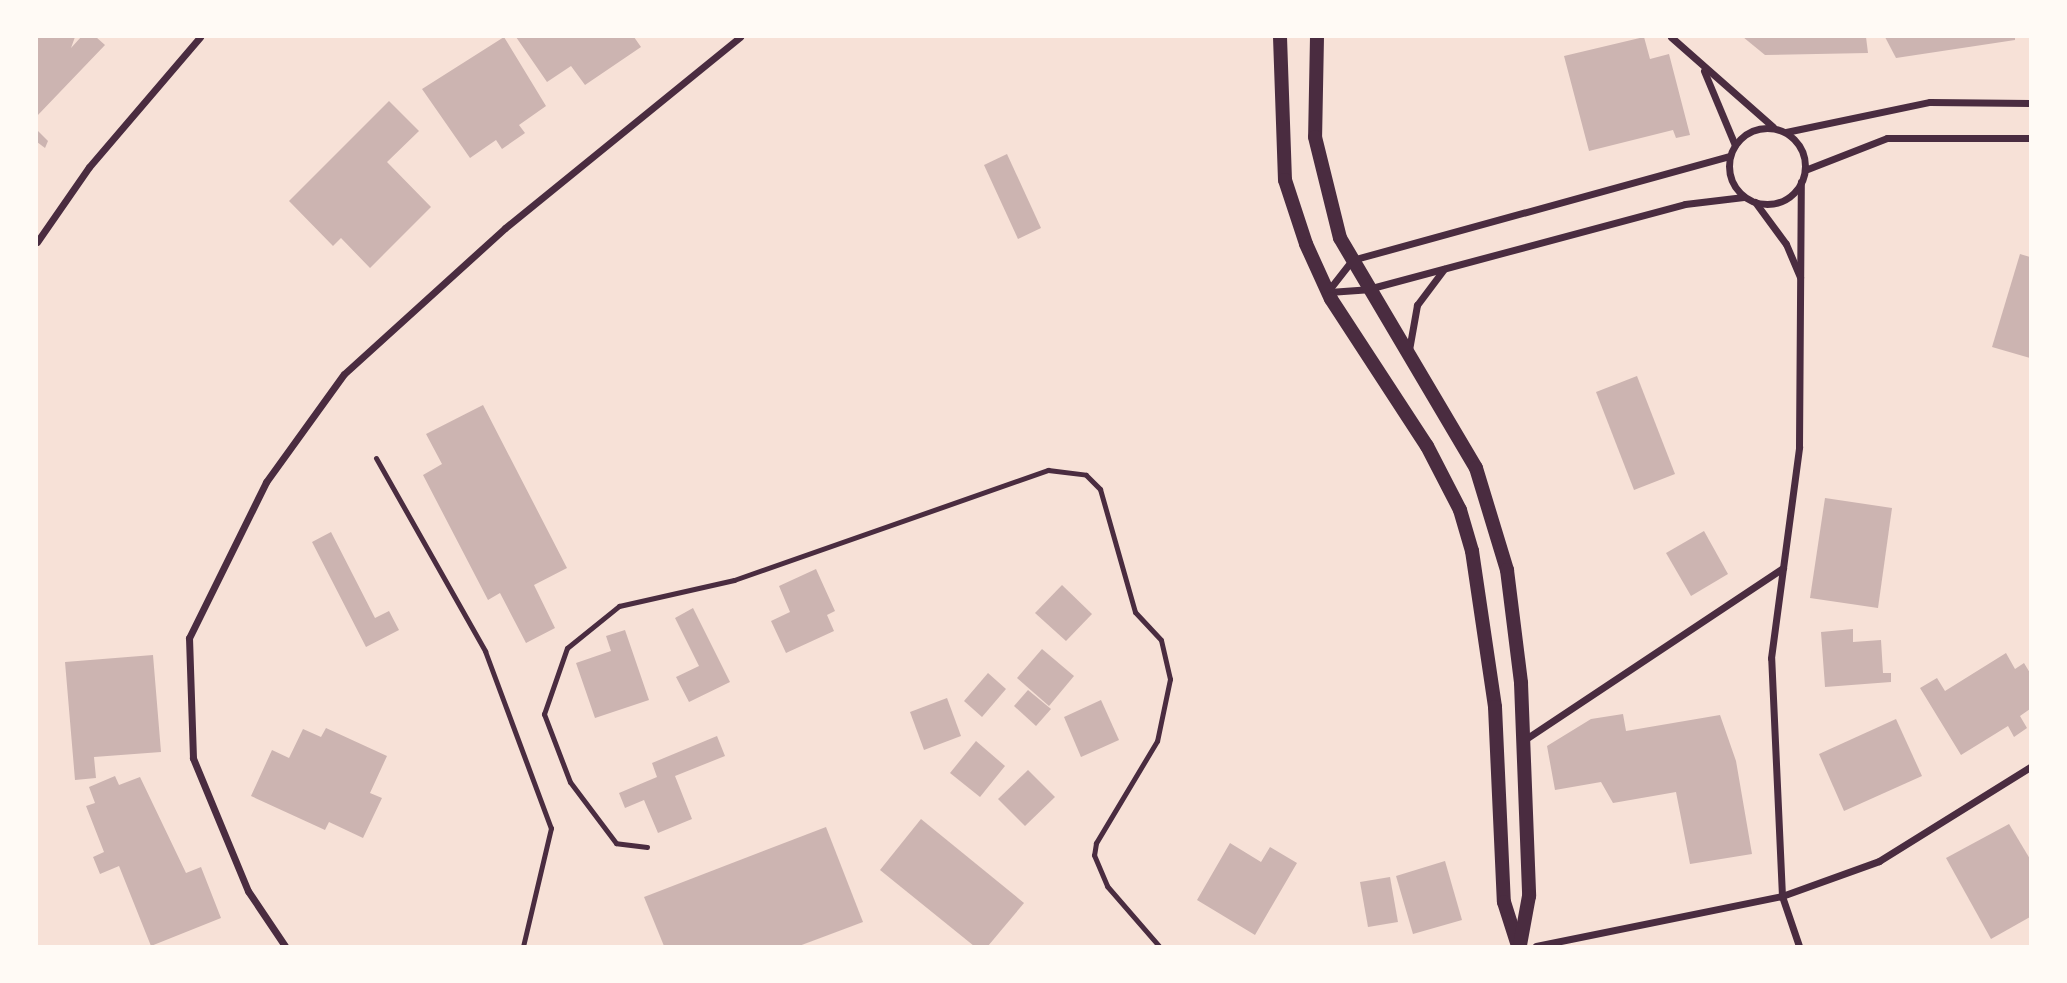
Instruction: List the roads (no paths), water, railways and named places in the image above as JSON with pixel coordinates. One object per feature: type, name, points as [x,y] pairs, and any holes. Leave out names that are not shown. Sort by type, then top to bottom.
[{"type":"main road","points":[[1280,37],[1285,180],[1328,292],[1427,446],[1469,541],[1496,707],[1504,902],[1519,946]]},
{"type":"main road","points":[[1317,37],[1320,174],[1352,260],[1476,468],[1495,518],[1509,583],[1523,740],[1529,896],[1519,946]]},
{"type":"street","points":[[37,242],[89,167],[200,37]]},
{"type":"street","points":[[285,946],[248,891],[193,758],[189,638],[266,482],[344,374],[505,228],[740,37]]},
{"type":"street","points":[[1671,37],[1704,71],[1774,127],[1786,132],[1803,152],[1805,170],[1801,182],[1799,447],[1771,658],[1782,896],[1799,946]]},
{"type":"street","points":[[1704,71],[1735,145]]},
{"type":"street","points":[[1786,132],[1930,102],[2030,103]]},
{"type":"street","points":[[1774,127],[1748,131],[1735,145],[1730,156],[1730,177],[1744,197],[1755,202],[1779,202],[1801,182]]},
{"type":"street","points":[[1805,170],[1887,138],[2030,138]]},
{"type":"street","points":[[1328,292],[1352,260],[1730,156]]},
{"type":"street","points":[[1328,292],[1368,289],[1685,204],[1744,197]]},
{"type":"street","points":[[1755,202],[1790,250],[1802,284]]},
{"type":"street","points":[[1410,358],[1412,318],[1444,269]]},
{"type":"street","points":[[1523,740],[1783,568]]},
{"type":"street","points":[[1536,946],[1782,896],[1879,861],[2030,767]]},
{"type":"lane","points":[[376,458],[485,651],[551,828],[523,946]]},
{"type":"lane","points":[[648,846],[616,843],[570,782],[544,714],[567,648],[619,606],[734,580],[1048,470],[1086,475],[1100,489],[1135,612],[1161,640],[1170,679],[1157,741],[1096,843],[1094,855],[1107,886],[1159,946]]}]
